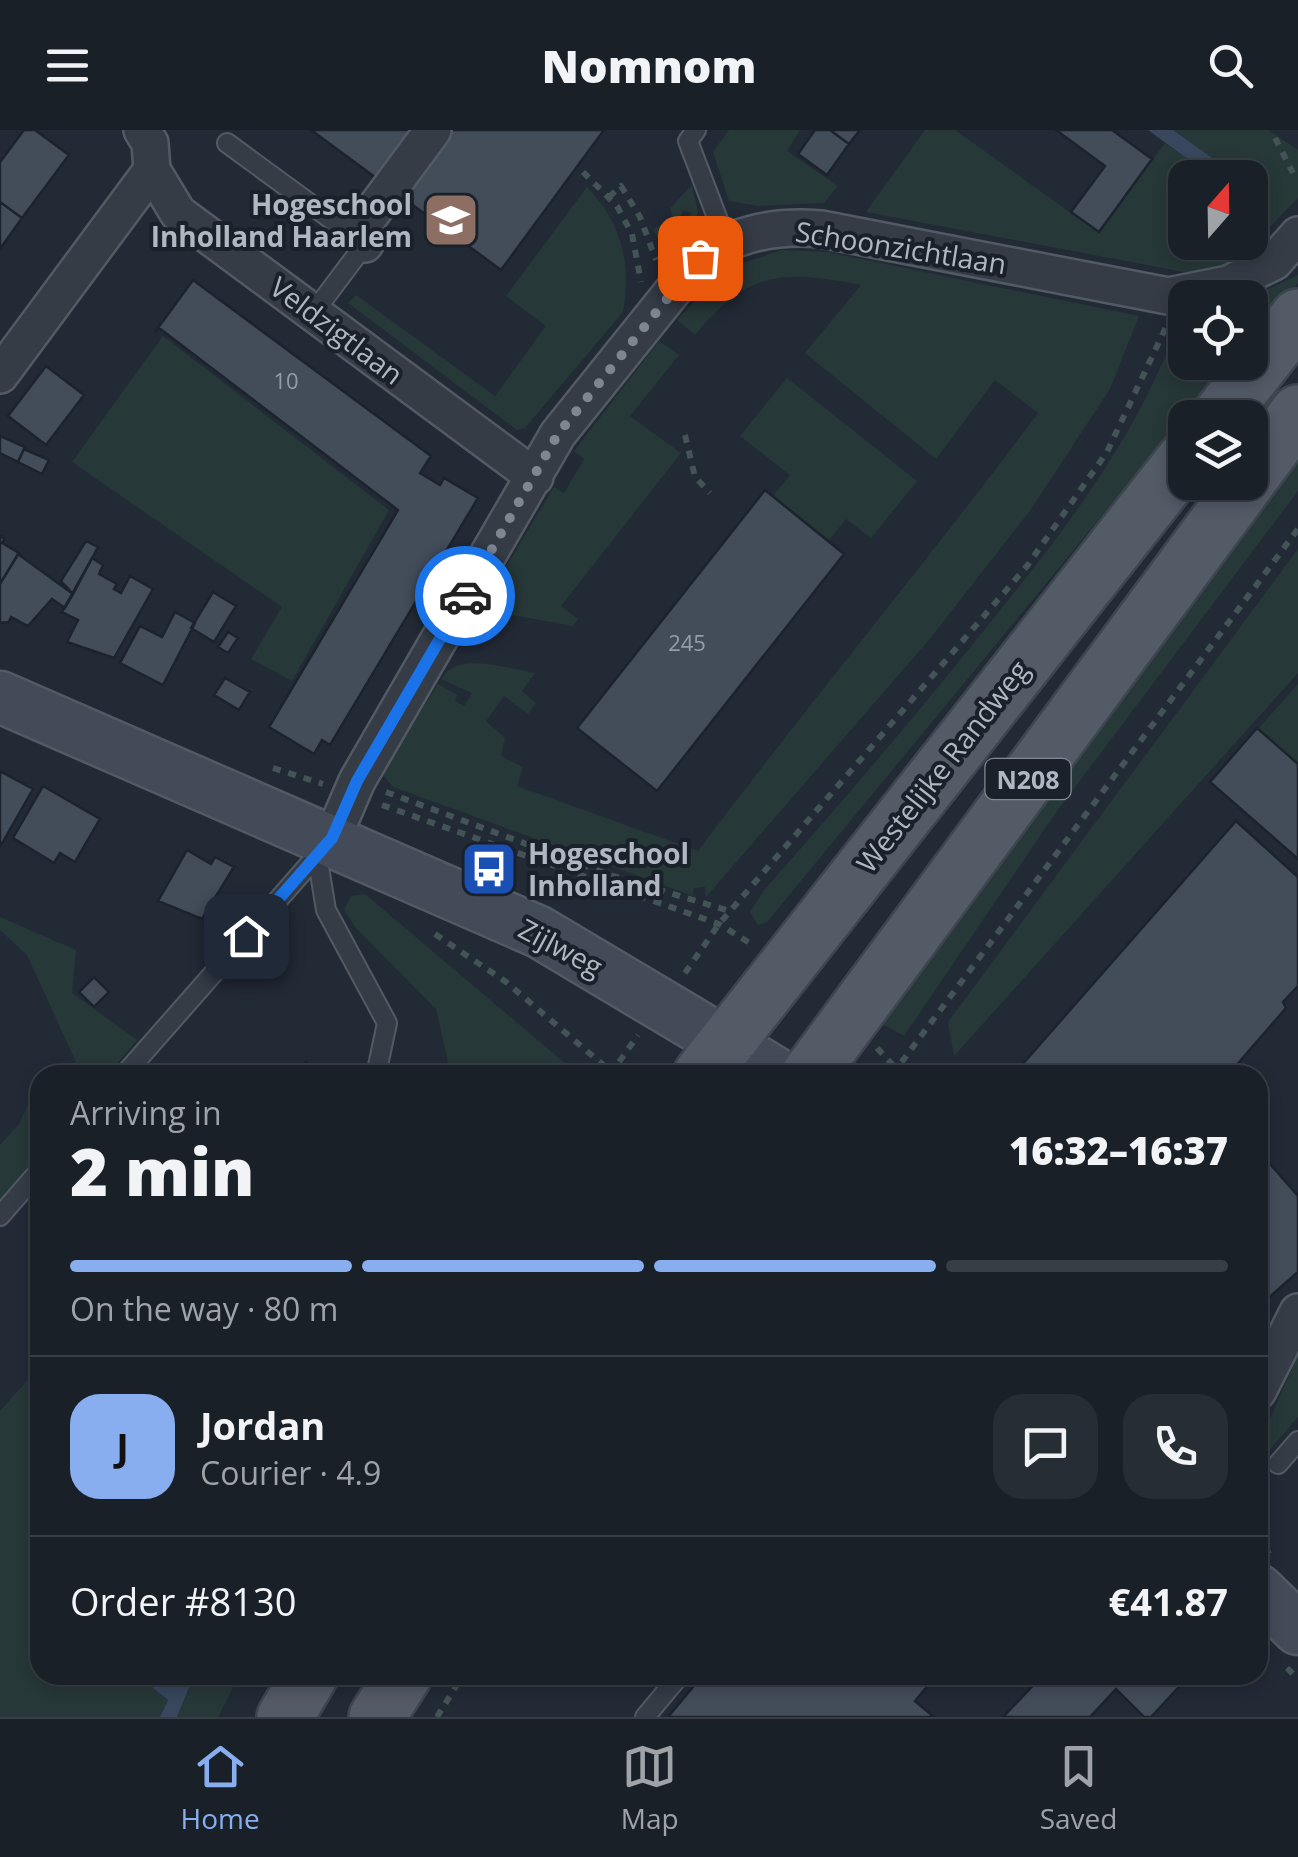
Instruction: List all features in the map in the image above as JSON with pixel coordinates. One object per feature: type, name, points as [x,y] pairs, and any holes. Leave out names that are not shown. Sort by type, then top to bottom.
[{"type":"main road","points":[[1232,400],[1298,316]]},
{"type":"main road","name":"N208","points":[[1268,453],[1298,413]]},
{"type":"main road","name":"Westelijke Randweg","points":[[715,1058],[785,964],[1168,481]]},
{"type":"main road","name":"N208","points":[[816,1065],[1233,500]]},
{"type":"main road","name":"Zijlweg","points":[[0,698],[325,847],[539,932],[715,1058],[742,1065]]},
{"type":"main road","points":[[1268,1600],[1298,1628]]},
{"type":"main road","points":[[285,1717],[304,1685]]},
{"type":"main road","points":[[377,1717],[398,1685]]},
{"type":"street","name":"Veldzigtlaan","points":[[142,130],[150,144],[152,170],[178,213],[534,478]]},
{"type":"street","points":[[365,244],[362,226],[432,130]]},
{"type":"street","points":[[0,374],[152,170]]},
{"type":"street","name":"Schoonzichtlaan","points":[[325,847],[353,787],[558,434],[672,290],[700,258],[726,241],[768,229],[821,229],[1168,296]]},
{"type":"street","name":"Schoonzichtlaan","points":[[1236,280],[1274,262],[1298,235]]},
{"type":"street","points":[[1268,1370],[1298,1312]]},
{"type":"lane","points":[[696,130],[688,141],[726,241]]},
{"type":"lane","points":[[227,143],[365,244],[314,312]]},
{"type":"lane","points":[[133,1065],[325,847]]},
{"type":"lane","points":[[325,847],[326,910],[388,1023],[378,1065]]},
{"type":"lane","points":[[0,1216],[30,1182]]},
{"type":"lane","points":[[1278,1464],[1298,1441]]},
{"type":"lane","points":[[645,1717],[672,1685]]},
{"type":"path","points":[[1275,138],[1293,173]]},
{"type":"path","points":[[582,172],[609,197],[632,234],[634,254]]},
{"type":"path","points":[[609,197],[622,186],[663,279],[672,290]]},
{"type":"path","points":[[353,787],[610,875],[733,912],[1039,550],[1107,452],[1141,388],[1168,323]]},
{"type":"path","points":[[685,435],[696,476],[710,492]]},
{"type":"path","points":[[904,1065],[1298,530]]},
{"type":"path","points":[[353,787],[719,924],[785,964]]},
{"type":"path","points":[[428,929],[506,982],[603,1065]]},
{"type":"path","points":[[849,1017],[894,1065]]},
{"type":"path","points":[[437,1717],[457,1685]]},
{"type":"shaded area","points":[[729,130],[800,130],[787,151],[838,186],[824,203],[758,206],[729,201],[713,152]]},
{"type":"shaded area","points":[[925,130],[955,130],[1099,233],[1165,143],[1188,160],[1168,160],[1168,260],[1234,260],[1200,275],[866,212]]},
{"type":"shaded area","points":[[1173,130],[1268,130],[1298,150],[1298,198],[1268,229],[1268,160],[1215,160]]},
{"type":"shaded area","points":[[692,185],[698,213],[689,239],[683,238],[691,213],[683,210],[673,235],[678,244],[665,254],[653,229],[673,217],[670,208]]},
{"type":"shaded area","points":[[587,187],[608,214],[621,244],[626,277],[623,312],[525,428],[517,430],[348,303],[356,295],[495,396],[546,326],[506,296]]},
{"type":"shaded area","points":[[782,250],[827,252],[1139,316],[1110,389],[1029,512],[928,641],[706,897],[705,887],[694,888],[693,896],[393,787],[382,774],[438,684],[457,695],[455,701],[464,706],[472,693],[441,679],[449,670],[471,663],[535,673],[522,691],[536,703],[528,714],[504,696],[486,721],[505,738],[501,756],[523,767],[517,786],[698,851],[1038,413],[995,380],[936,459],[805,353],[861,285],[809,277],[768,280],[732,298],[695,335],[677,320],[725,269]]},
{"type":"shaded area","points":[[1298,275],[1298,283],[1268,317],[1268,289]]},
{"type":"shaded area","points":[[163,336],[389,510],[292,681],[251,659],[282,607],[72,462]]},
{"type":"shaded area","points":[[659,341],[679,355],[630,416],[681,453],[561,606],[578,619],[573,626],[495,612],[502,598],[492,590],[554,487],[564,493],[584,459],[574,451]]},
{"type":"shaded area","points":[[1168,348],[1168,380],[1214,380],[1197,400],[1168,400],[1168,436],[767,922],[758,925],[750,912],[764,890],[951,671],[1095,484],[1143,403]]},
{"type":"shaded area","points":[[787,378],[917,481],[871,538],[846,519],[829,540],[773,496],[790,475],[740,436]]},
{"type":"shaded area","points":[[1298,433],[1298,491],[1057,811],[904,1036],[873,1019],[1249,500],[1268,500],[1268,474]]},
{"type":"shaded area","points":[[1298,549],[1298,673],[954,1056],[948,1022]]},
{"type":"shaded area","points":[[1298,684],[1298,764],[1258,729]]},
{"type":"shaded area","points":[[365,894],[567,1065],[449,1065],[436,1009],[355,927],[344,910],[351,896]]},
{"type":"shaded area","points":[[0,917],[76,950],[72,993],[137,1040],[116,1065],[70,1065],[76,1062],[27,955],[0,930]]},
{"type":"shaded area","points":[[30,1100],[30,1165],[0,1200],[0,1145],[19,1124]]},
{"type":"shaded area","points":[[1298,1356],[1298,1417],[1268,1452],[1268,1423]]},
{"type":"shaded area","points":[[30,1377],[30,1685],[149,1685],[168,1700],[160,1717],[0,1717],[0,1411]]},
{"type":"shaded area","points":[[190,1685],[234,1685],[218,1717],[177,1717]]},
{"type":"water","points":[[1148,130],[1173,130],[1215,160],[1189,160]]},
{"type":"water","points":[[149,1685],[190,1685],[177,1717],[160,1717],[168,1700]]},
{"type":"building","points":[[24,130],[35,130],[69,155],[22,218],[0,202],[0,162]]},
{"type":"building","points":[[311,130],[604,130],[501,270]]},
{"type":"building","points":[[815,130],[830,130],[849,144],[827,175],[798,154]]},
{"type":"building","points":[[830,130],[860,130],[849,144]]},
{"type":"building","points":[[1056,130],[1112,130],[1152,159],[1099,232],[1071,212],[1105,166]]},
{"type":"building","points":[[0,202],[22,218],[0,249]]},
{"type":"building","points":[[193,280],[431,456],[420,473],[440,485],[444,478],[478,498],[330,745],[322,740],[314,754],[269,727],[398,510],[159,328],[155,332]]},
{"type":"building","points":[[46,366],[84,395],[46,445],[8,416]]},
{"type":"building","points":[[0,436],[25,447],[18,462],[0,453]]},
{"type":"building","points":[[24,449],[49,460],[42,474],[18,462]]},
{"type":"building","points":[[765,490],[844,554],[657,791],[577,728]]},
{"type":"building","points":[[0,536],[5,539],[2,543],[19,553],[0,584]]},
{"type":"building","points":[[86,541],[98,547],[73,594],[61,581]]},
{"type":"building","points":[[18,554],[73,594],[65,608],[52,599],[28,626],[11,617],[9,622],[0,623],[0,584]]},
{"type":"building","points":[[92,558],[103,565],[99,574],[117,584],[114,589],[121,593],[130,576],[153,589],[114,658],[67,642],[78,620],[62,612]]},
{"type":"building","points":[[213,592],[236,606],[214,642],[191,628]]},
{"type":"building","points":[[175,612],[195,623],[163,685],[120,663],[140,626],[162,637]]},
{"type":"building","points":[[228,632],[238,638],[228,653],[218,647]]},
{"type":"building","points":[[225,678],[250,692],[239,710],[214,695]]},
{"type":"building","points":[[1257,728],[1298,764],[1298,859],[1210,782]]},
{"type":"building","points":[[0,771],[33,789],[0,847]]},
{"type":"building","points":[[43,786],[100,819],[75,862],[60,853],[54,863],[13,838]]},
{"type":"building","points":[[1236,821],[1298,877],[1298,986],[1283,1002],[1286,1008],[1237,1065],[1022,1065]]},
{"type":"building","points":[[187,850],[211,864],[215,857],[234,867],[202,919],[158,901]]},
{"type":"building","points":[[94,977],[109,992],[94,1007],[79,992]]},
{"type":"building","points":[[1268,1162],[1298,1196],[1298,1272],[1268,1298]]},
{"type":"building","points":[[695,1685],[929,1685],[915,1701],[934,1717],[668,1717]]},
{"type":"building","points":[[1033,1685],[1181,1685],[1151,1717],[1144,1717],[1116,1689],[1090,1717],[1003,1717]]},
{"type":"way so far","points":[[465,596],[558,434],[700,258]]},
{"type":"place","name":"Hogeschool Inholland Haarlem","points":[[451,220]]},
{"type":"place","name":"Hogeschool Inholland","points":[[489,869]]},
{"type":"route","points":[[246,936],[332,838],[350,793],[465,596]]}]
